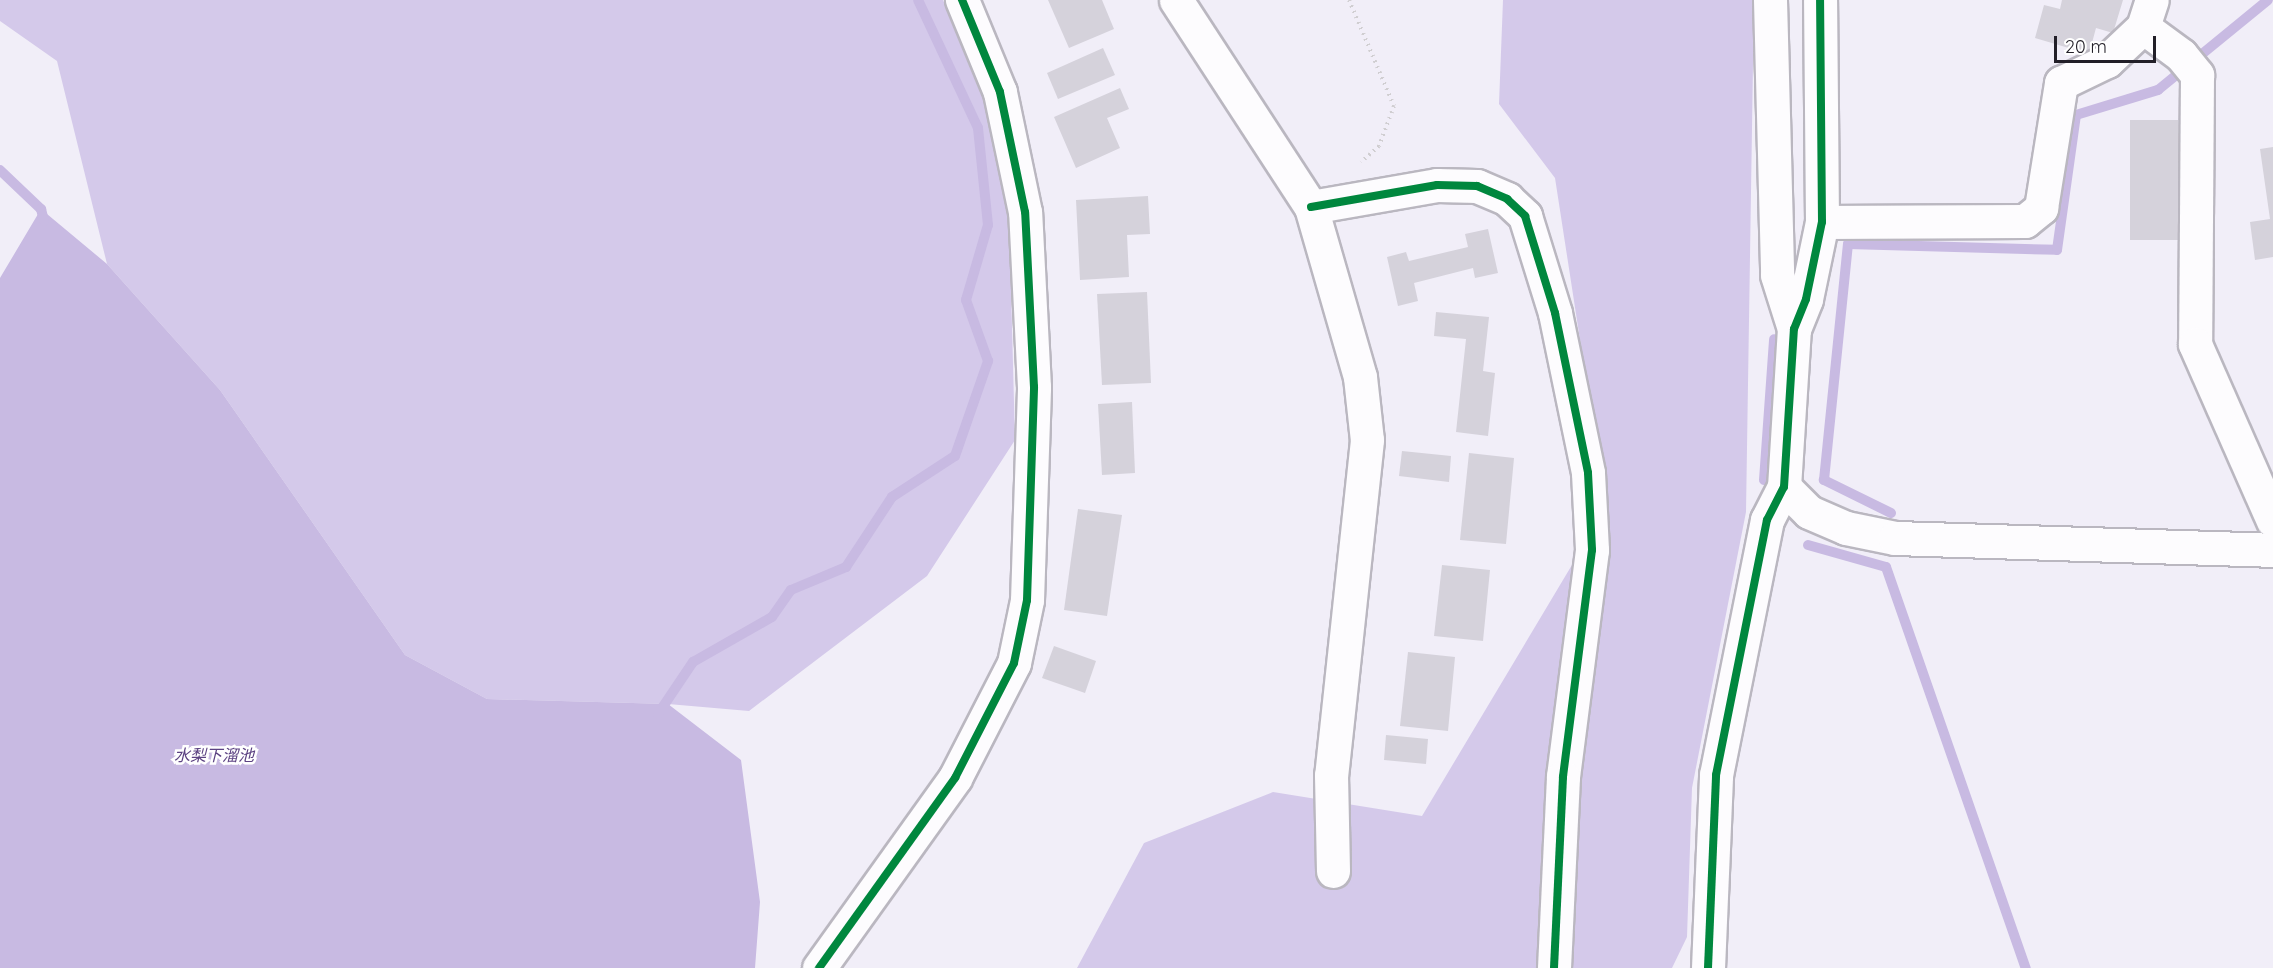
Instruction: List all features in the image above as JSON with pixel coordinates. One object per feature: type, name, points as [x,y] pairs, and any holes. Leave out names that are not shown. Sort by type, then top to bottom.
[{"type":"street","points":[[819,968],[955,778],[1014,663],[1027,600],[1034,387],[1025,212],[1000,92],[962,0]]},
{"type":"street","points":[[1176,0],[1311,207],[1360,377],[1367,440],[1331,774],[1333,871]]},
{"type":"street","points":[[1770,0],[1777,275],[1794,328]]},
{"type":"street","points":[[1708,968],[1716,776],[1767,520],[1784,487],[1794,328],[1806,299],[1822,222],[1820,0]]},
{"type":"street","points":[[1822,222],[2025,221],[2041,208],[2061,83],[2107,61],[2147,13],[2189,65],[2195,344],[2273,521]]},
{"type":"street","points":[[1311,207],[1437,185],[1477,186],[1508,199],[1525,216],[1555,313],[1588,473],[1592,550],[1563,777],[1554,968]]},
{"type":"street","points":[[1784,487],[1809,512],[1846,528],[1895,538],[2273,550]]},
{"type":"path","points":[[1348,0],[1394,106],[1379,146],[1353,169]]},
{"type":"shaded area","points":[[0,0],[943,0],[982,90],[1009,213],[1015,440],[927,576],[749,711],[668,704],[487,699],[405,655],[220,390],[107,264],[57,61],[0,21]]},
{"type":"shaded area","points":[[1503,0],[1754,0],[1746,512],[1692,788],[1687,937],[1672,968],[1077,968],[1144,843],[1273,792],[1422,816],[1606,508],[1555,178],[1499,104]]},
{"type":"water","name":"水梨下溜池","points":[[41,209],[107,264],[220,390],[405,655],[487,699],[668,704],[741,760],[760,902],[755,968],[0,968],[0,278]]},
{"type":"building","points":[[1048,0],[1102,0],[1114,29],[1069,48]]},
{"type":"building","points":[[2062,0],[2123,0],[2113,33],[2096,28],[2089,54],[2035,38],[2044,5],[2060,9]]},
{"type":"building","points":[[1103,48],[1115,75],[1058,99],[1047,73]]},
{"type":"building","points":[[1120,88],[1129,109],[1107,118],[1120,148],[1076,168],[1054,117]]},
{"type":"building","points":[[2130,120],[2178,120],[2179,240],[2130,240]]},
{"type":"building","points":[[2273,147],[2273,257],[2255,260],[2250,222],[2270,219],[2260,149]]},
{"type":"building","points":[[1148,196],[1150,234],[1127,235],[1129,277],[1080,280],[1076,200]]},
{"type":"building","points":[[1488,229],[1498,273],[1475,278],[1473,268],[1414,283],[1418,301],[1398,306],[1387,257],[1406,252],[1409,261],[1468,247],[1465,234]]},
{"type":"building","points":[[1147,292],[1151,383],[1102,385],[1097,294]]},
{"type":"building","points":[[1436,312],[1489,317],[1483,371],[1495,373],[1488,436],[1456,432],[1466,339],[1434,336]]},
{"type":"building","points":[[1132,402],[1135,473],[1102,475],[1098,404]]},
{"type":"building","points":[[1402,451],[1451,456],[1449,482],[1399,476]]},
{"type":"building","points":[[1469,453],[1514,458],[1506,544],[1460,540]]},
{"type":"building","points":[[1078,509],[1122,515],[1107,616],[1064,610]]},
{"type":"building","points":[[1442,565],[1490,570],[1483,641],[1434,636]]},
{"type":"building","points":[[1054,646],[1096,661],[1085,693],[1042,678]]},
{"type":"building","points":[[1408,652],[1455,657],[1448,731],[1400,726]]},
{"type":"building","points":[[1386,735],[1428,739],[1426,764],[1384,760]]},
{"type":"waterway","points":[[658,714],[693,662],[772,617],[791,590],[846,567],[892,497],[955,456],[988,361],[966,300],[988,225],[978,128],[918,0]]},
{"type":"waterway","points":[[1891,513],[1824,480],[1848,244],[2057,250],[2076,115],[2158,90],[2268,0]]},
{"type":"waterway","points":[[0,170],[41,209],[44,221]]},
{"type":"waterway","points":[[1764,480],[1774,339]]},
{"type":"waterway","points":[[1808,545],[1886,567],[2026,968]]},
{"type":"cycle path","points":[[819,968],[955,778],[1014,663],[1027,600],[1034,387],[1025,212],[1000,92],[962,0]]},
{"type":"cycle path","points":[[1708,968],[1716,775],[1767,520],[1784,487],[1794,329],[1806,299],[1822,222],[1820,0]]},
{"type":"cycle path","points":[[1311,207],[1437,185],[1477,186],[1507,199],[1525,216],[1555,313],[1588,473],[1592,550],[1563,777],[1554,968]]}]
